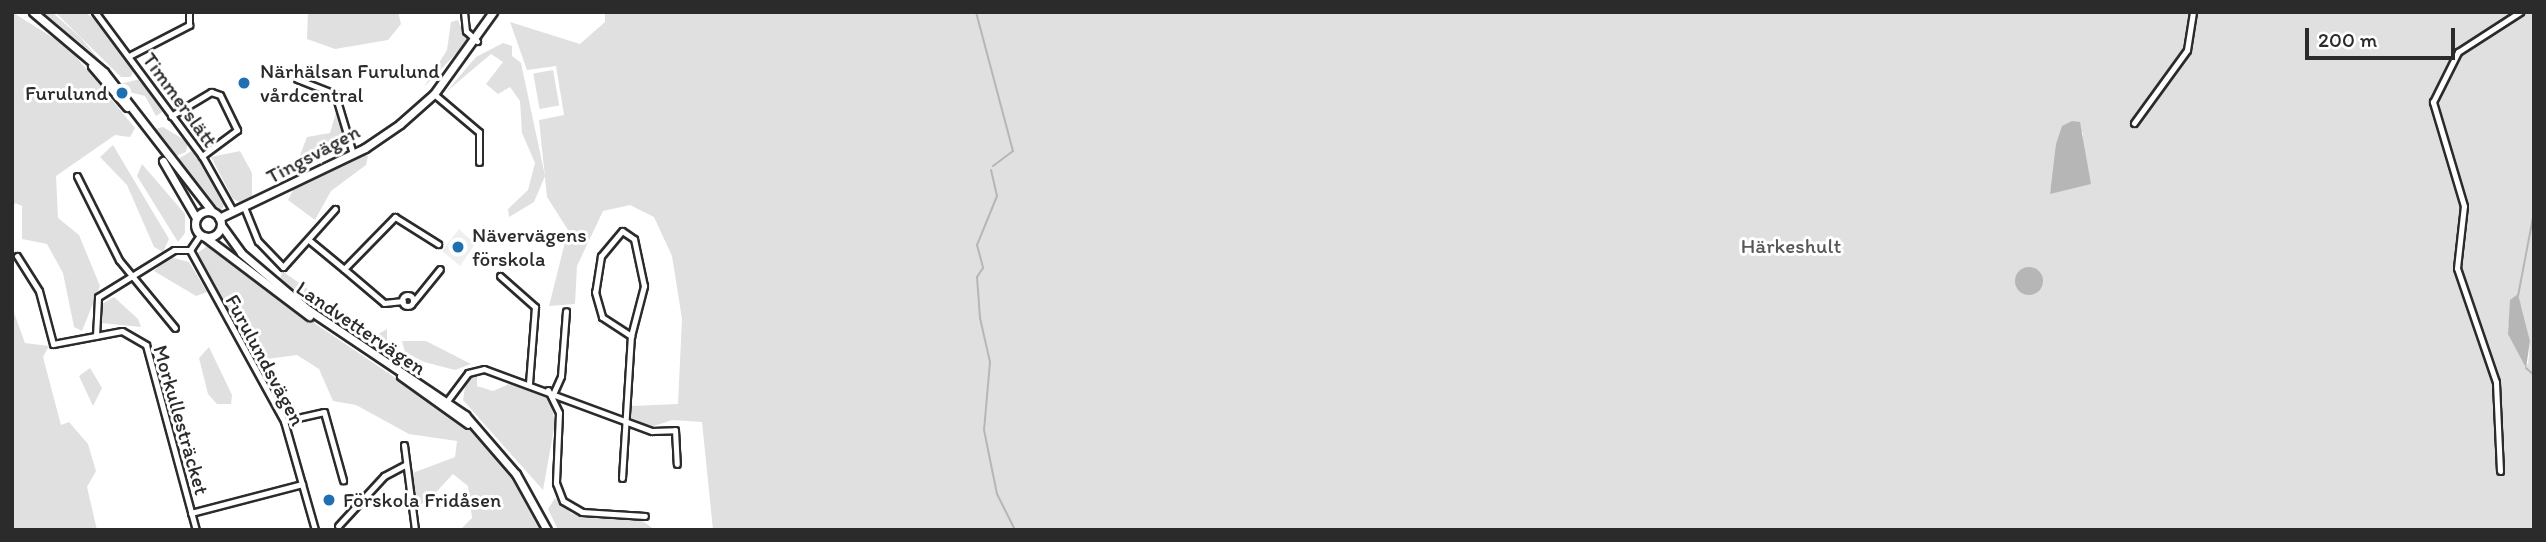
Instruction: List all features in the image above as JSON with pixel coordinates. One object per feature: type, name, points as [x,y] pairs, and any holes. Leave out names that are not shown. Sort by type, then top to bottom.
[{"type":"street","points":[[33,12],[57,30],[115,85],[212,211],[196,218]]},
{"type":"street","name":"Timmerslätt","points":[[95,12],[202,156],[233,211]]},
{"type":"street","points":[[129,56],[190,25],[189,12]]},
{"type":"street","points":[[464,12],[466,31],[477,41]]},
{"type":"street","name":"Tingsvägen","points":[[202,236],[233,211],[353,154],[434,94],[477,41],[493,12]]},
{"type":"street","points":[[2134,123],[2187,50],[2193,12]]},
{"type":"street","points":[[2500,471],[2496,382],[2457,268],[2464,206],[2433,102],[2458,52],[2520,12]]},
{"type":"street","points":[[57,30],[131,111],[196,218],[202,236],[190,250],[174,250],[95,302],[96,336]]},
{"type":"street","points":[[297,79],[335,94],[353,154]]},
{"type":"street","points":[[171,116],[211,92],[220,94],[237,130],[202,156]]},
{"type":"street","points":[[434,94],[479,132],[479,162]]},
{"type":"street","points":[[77,176],[132,276],[175,328]]},
{"type":"street","points":[[244,207],[277,265],[290,265],[335,209]]},
{"type":"street","name":"Landvettervägen","points":[[212,211],[242,253],[306,308],[446,403]]},
{"type":"street","points":[[346,269],[395,217],[438,244]]},
{"type":"street","points":[[622,478],[631,336],[644,286],[634,239],[622,231],[601,257],[595,292],[602,317],[631,336]]},
{"type":"street","name":"Landvettervägen","points":[[202,236],[446,403],[497,451],[547,530]]},
{"type":"street","points":[[310,241],[384,303],[402,301],[408,295],[414,301],[440,269]]},
{"type":"street","name":"Furulundsvägen","points":[[190,250],[284,421],[315,530]]},
{"type":"street","name":"Morkullesträcket","points":[[17,256],[39,291],[53,344],[129,332],[146,345],[196,530]]},
{"type":"street","points":[[500,276],[535,307],[529,384]]},
{"type":"street","points":[[551,391],[561,376],[566,311]]},
{"type":"street","points":[[446,403],[476,368],[551,391],[652,431],[675,430],[677,464]]},
{"type":"street","points":[[551,391],[559,413],[556,483],[563,501],[582,512],[645,516]]},
{"type":"street","points":[[284,421],[324,412],[343,480]]},
{"type":"street","points":[[404,445],[415,530]]},
{"type":"street","points":[[338,526],[384,477],[405,465]]},
{"type":"street","points":[[191,513],[302,484]]},
{"type":"shaded area","points":[[2072,121],[2080,122],[2091,184],[2050,194],[2056,144],[2062,126]]},
{"type":"shaded area","name":"Nävervägens förskola","points":[[459,229],[475,244],[460,266],[442,251]]},
{"type":"shaded area","points":[[2029,267],[2039,271],[2043,281],[2039,291],[2029,295],[2019,291],[2015,281],[2019,271]]},
{"type":"shaded area","points":[[2518,294],[2530,341],[2526,368],[2508,334],[2510,300]]},
{"type":"green space","points":[[12,12],[68,47],[135,128],[130,137],[115,135],[56,176],[58,218],[79,235],[100,286],[82,331],[74,327],[63,273],[47,244],[22,239],[22,206],[15,203],[12,211]]},
{"type":"green space","points":[[42,12],[52,12],[80,37],[120,84],[140,79],[162,112],[156,116],[145,96],[125,91],[90,51]]},
{"type":"green space","points":[[55,12],[85,12],[94,19],[133,71],[131,77],[121,77]]},
{"type":"green space","points":[[308,12],[398,12],[401,24],[388,40],[335,49],[307,39]]},
{"type":"green space","name":"Härkeshult","points":[[605,12],[2534,12],[2534,530],[713,530],[702,422],[672,420],[651,427],[631,418],[632,406],[678,404],[682,319],[672,256],[654,217],[630,205],[603,211],[577,266],[575,304],[549,306],[568,230],[547,197],[539,120],[564,115],[556,66],[527,70],[510,22],[580,44],[605,22]],"holes":[[[2062,127],[2083,133],[2083,165],[2050,193]],[[2521,306],[2530,341],[2528,365],[2508,326]]]},
{"type":"green space","points":[[458,20],[467,42],[424,87],[447,50],[451,22]]},
{"type":"green space","points":[[503,43],[512,46],[512,56],[521,63],[545,176],[534,202],[509,217],[508,209],[528,190],[535,163],[522,133],[520,101],[510,87],[498,94],[486,84],[503,62],[491,54],[446,92],[476,57]]},
{"type":"green space","points":[[553,70],[559,105],[540,109],[533,73]]},
{"type":"green space","points":[[338,106],[347,138],[342,146],[294,171],[307,137],[330,133]]},
{"type":"green space","points":[[163,127],[188,142],[186,152],[173,157],[151,130]]},
{"type":"green space","points":[[113,145],[169,239],[163,252],[154,247],[127,185],[100,157]]},
{"type":"green space","points":[[193,150],[225,201],[222,210],[205,202],[175,161]]},
{"type":"green space","points":[[240,151],[252,173],[252,198],[242,203],[233,199],[211,157]]},
{"type":"green space","points":[[361,153],[368,156],[366,165],[331,191],[315,220],[288,200],[294,188]]},
{"type":"green space","points":[[142,164],[185,214],[185,233],[178,242],[137,176]]},
{"type":"green space","points":[[210,244],[264,289],[474,431],[508,470],[543,530],[460,530],[472,518],[468,486],[453,474],[426,503],[413,505],[410,474],[455,457],[457,441],[409,434],[356,405],[333,401],[319,369],[297,355],[259,360],[196,254]]},
{"type":"green space","points":[[170,257],[189,262],[207,292],[196,296],[154,271]]},
{"type":"green space","points":[[282,271],[375,336],[387,329],[387,343],[370,346],[338,325],[280,281]]},
{"type":"green space","points":[[114,297],[138,319],[141,327],[101,323],[100,305]]},
{"type":"green space","points":[[12,307],[25,343],[49,346],[43,357],[61,425],[69,422],[88,444],[96,471],[87,487],[97,530],[12,530]]},
{"type":"green space","points":[[402,341],[426,341],[471,364],[455,370],[424,362],[405,352]]},
{"type":"green space","points":[[209,347],[232,395],[231,404],[217,404],[208,394],[199,358]]},
{"type":"green space","points":[[90,368],[102,388],[93,406],[79,376]]},
{"type":"green space","points":[[477,373],[477,386],[493,391],[509,384],[550,398],[555,423],[543,490],[463,400],[466,382]]},
{"type":"green space","points":[[555,498],[572,514],[640,519],[655,530],[558,530],[548,509]]},
{"type":"waterway","points":[[976,12],[1013,151],[993,166]]},
{"type":"waterway","points":[[991,170],[997,196],[977,245],[983,268],[977,277],[980,318],[990,362],[984,430],[997,494],[1015,530]]},
{"type":"waterway","points":[[2518,296],[2534,212]]},
{"type":"waterway","points":[[2526,368],[2534,375]]},
{"type":"place","name":"Närhälsan Furulund vårdcentral","points":[[244,83]]},
{"type":"place","name":"Furulund","points":[[122,93]]},
{"type":"place","name":"Nävervägens förskola","points":[[458,247]]},
{"type":"place","name":"Förskola Fridåsen","points":[[329,500]]}]
